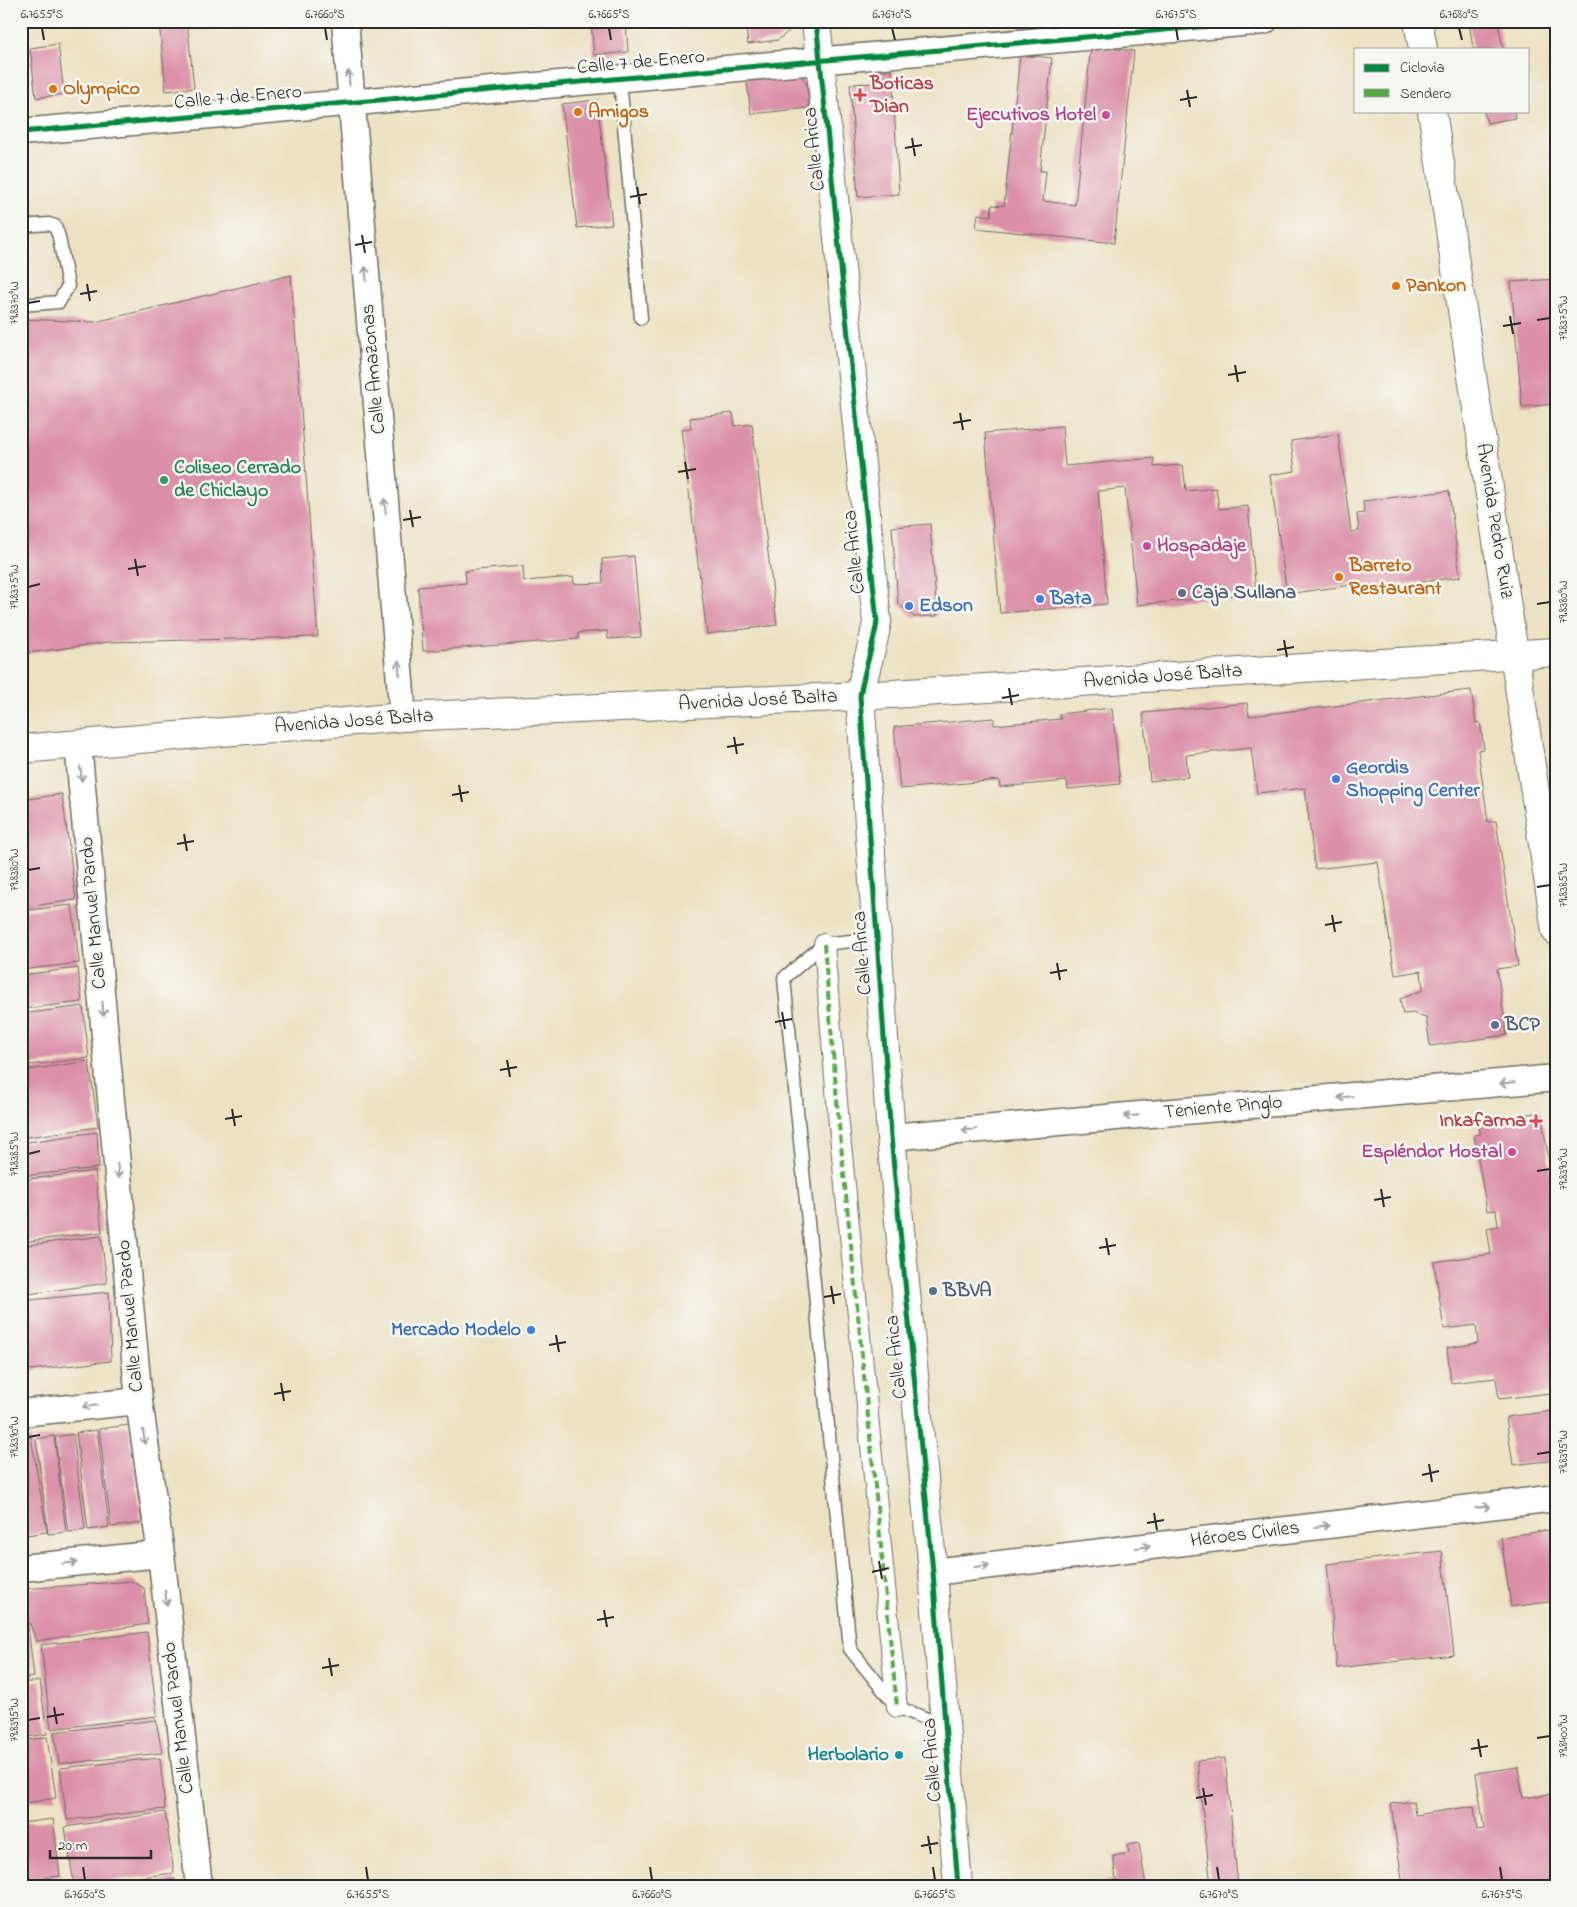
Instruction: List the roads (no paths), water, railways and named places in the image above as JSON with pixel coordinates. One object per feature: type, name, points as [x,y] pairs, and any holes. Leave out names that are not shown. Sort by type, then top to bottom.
[{"type":"street","name":"Calle Amazonas","points":[[345,21],[403,717]]},
{"type":"street","name":"Calle Arica","points":[[816,21],[878,622],[874,647],[864,670],[860,696],[891,1137],[933,1572],[958,1886]]},
{"type":"street","name":"Calle 7 de Enero","points":[[21,132],[1264,21]]},
{"type":"street","points":[[1418,21],[1422,48]]},
{"type":"street","name":"Avenida Pedro Ruiz","points":[[1432,112],[1556,931]]},
{"type":"street","name":"Avenida José Balta","points":[[21,750],[403,717],[860,696],[1556,652]]},
{"type":"street","name":"Calle Manuel Pardo","points":[[78,744],[139,1401],[160,1554],[199,1886]]},
{"type":"street","points":[[824,944],[840,1134],[898,1706]]},
{"type":"street","name":"Teniente Pinglo","points":[[891,1137],[1556,1078]]},
{"type":"street","points":[[21,1412],[139,1401]]},
{"type":"street","name":"Héroes Civiles","points":[[933,1572],[1556,1498]]},
{"type":"street","points":[[21,1568],[160,1554]]},
{"type":"lane","points":[[620,80],[641,318]]},
{"type":"lane","points":[[21,226],[49,224],[54,226],[59,237],[68,286],[59,302],[21,305]]},
{"type":"lane","points":[[877,938],[824,944],[784,978],[850,1649],[898,1706],[945,1726]]},
{"type":"place","name":"Olympico","points":[[53,89]]},
{"type":"place","name":"Boticas Dian","points":[[860,95]]},
{"type":"place","name":"Amigos","points":[[578,112]]},
{"type":"place","name":"Ejecutivos Hotel","points":[[1106,115]]},
{"type":"place","name":"Pankon","points":[[1396,286]]},
{"type":"place","name":"Coliseo Cerrado de Chiclayo","points":[[164,480]]},
{"type":"place","name":"Hospadaje","points":[[1147,546]]},
{"type":"place","name":"Barreto Restaurant","points":[[1339,577]]},
{"type":"place","name":"Caja Sullana","points":[[1182,593]]},
{"type":"place","name":"Bata","points":[[1040,599]]},
{"type":"place","name":"Edson","points":[[909,606]]},
{"type":"place","name":"Geordis Shopping Center","points":[[1336,779]]},
{"type":"place","name":"BCP","points":[[1495,1025]]},
{"type":"place","name":"Inkafarma","points":[[1536,1121]]},
{"type":"place","name":"Espléndor Hostal","points":[[1512,1152]]},
{"type":"place","name":"BBVA","points":[[933,1291]]},
{"type":"place","name":"Mercado Modelo","points":[[531,1330]]},
{"type":"place","name":"Herbolario","points":[[899,1755]]}]
